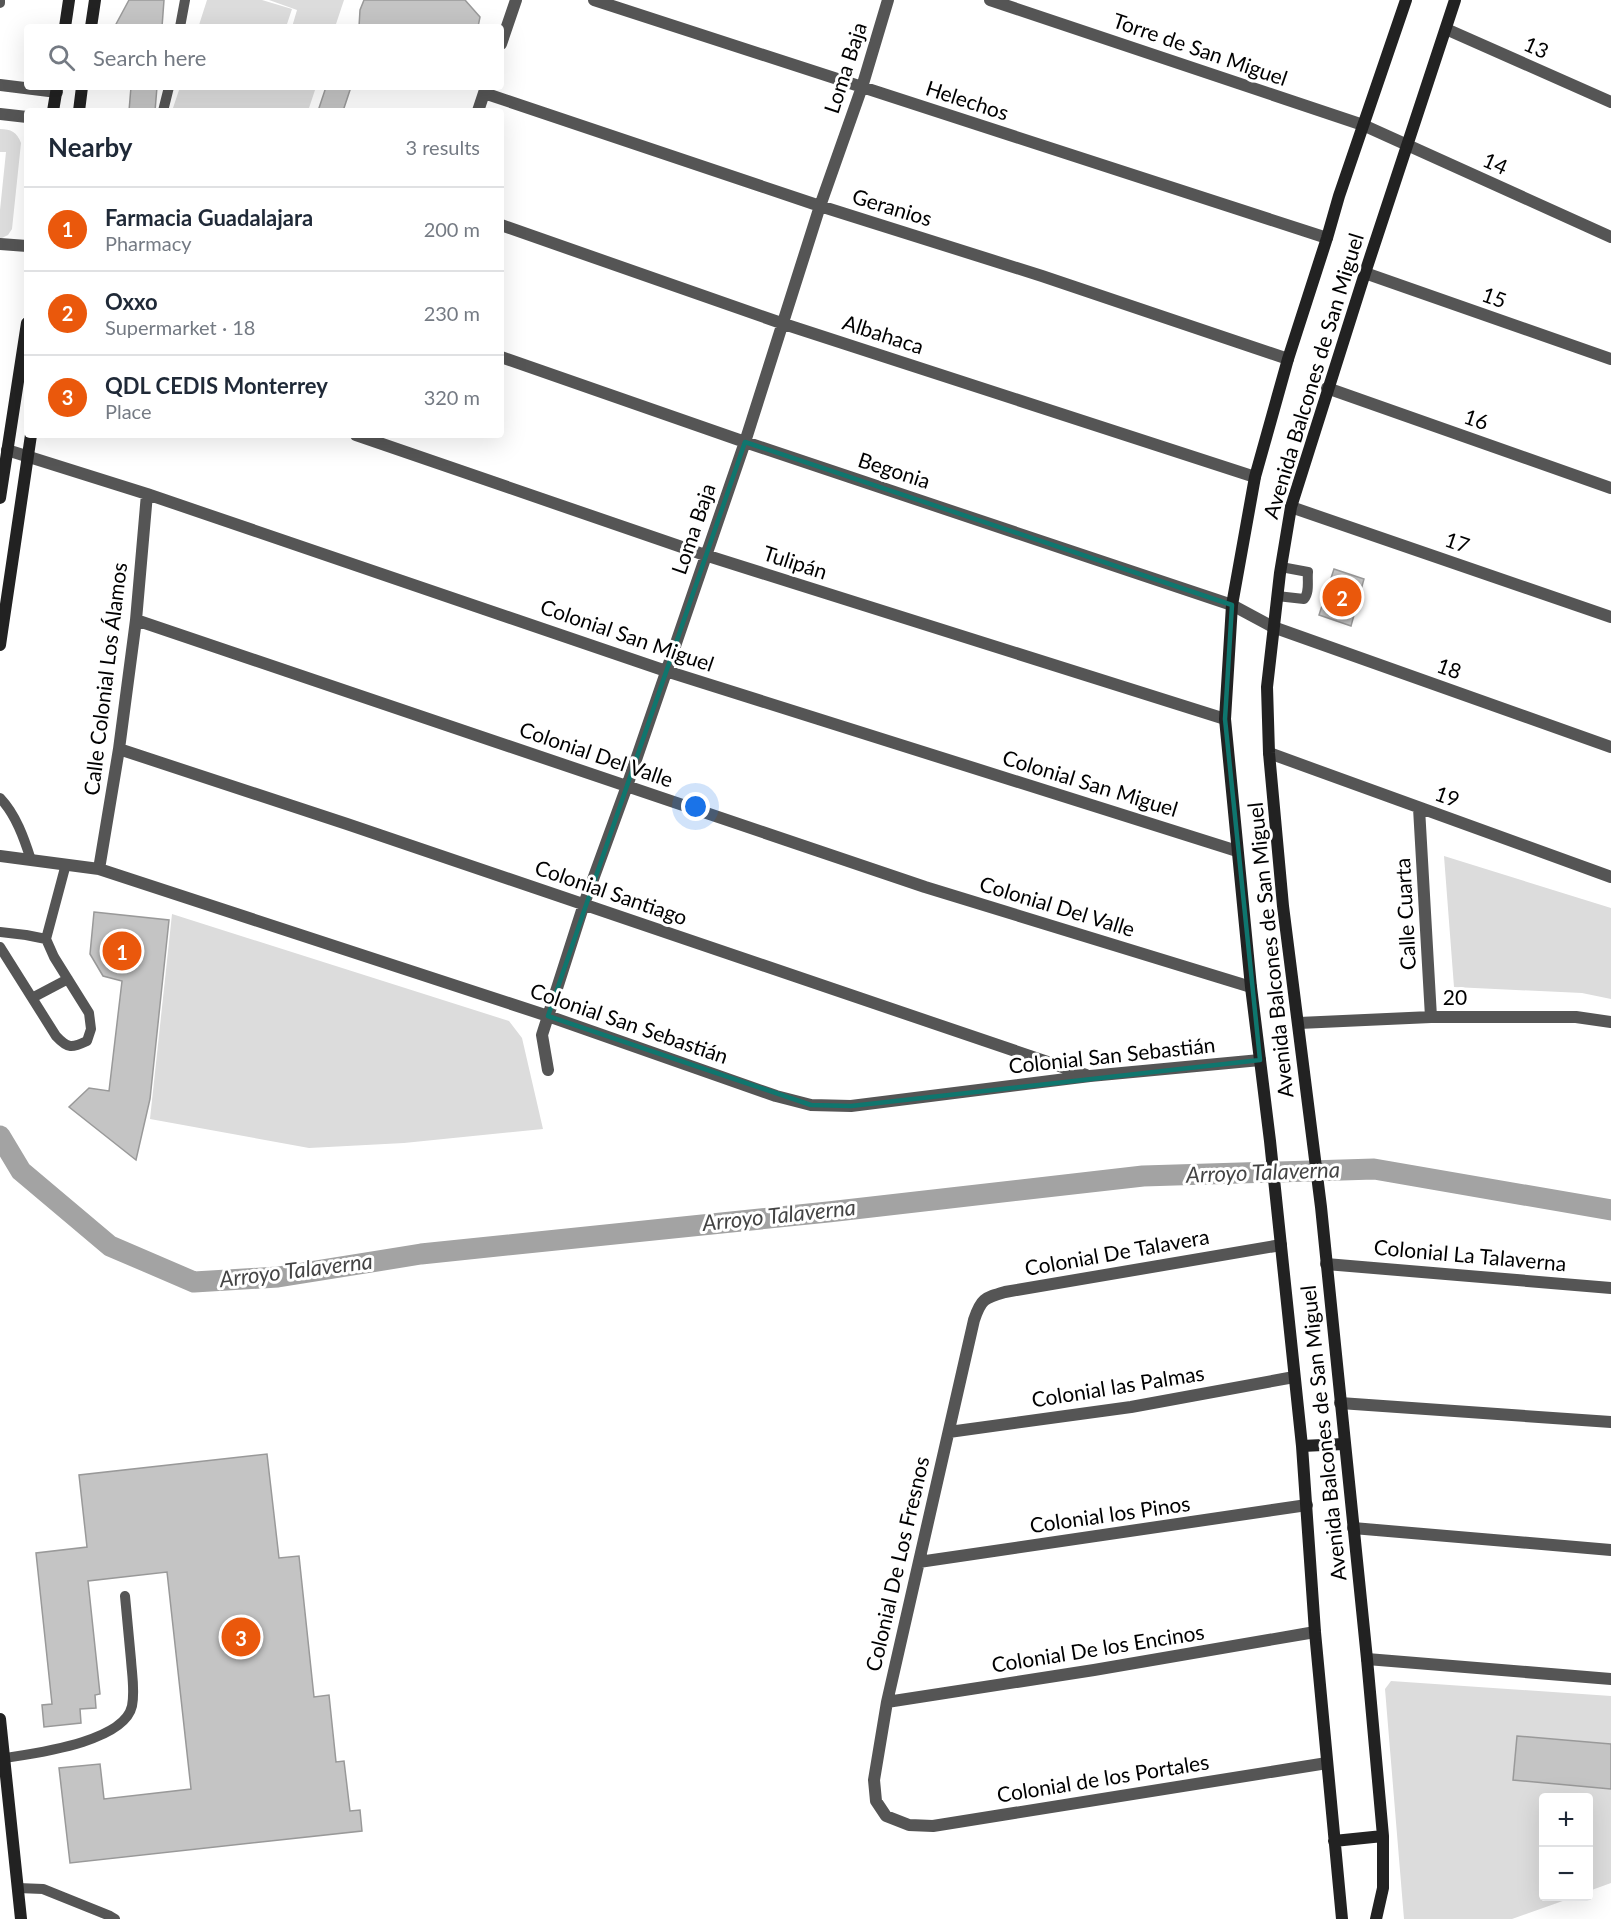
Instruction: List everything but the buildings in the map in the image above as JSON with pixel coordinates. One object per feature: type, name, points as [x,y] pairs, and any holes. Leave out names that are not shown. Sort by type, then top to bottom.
[{"type":"street","points":[[65,24],[69,0]]},
{"type":"street","points":[[91,24],[95,0]]},
{"type":"street","points":[[504,35],[516,0]]},
{"type":"street","name":"Helechos","points":[[594,0],[1327,238]]},
{"type":"street","name":"Loma Baja","points":[[548,1070],[542,1035],[548,1016],[584,904],[745,442],[888,0]]},
{"type":"street","name":"Torre de San Miguel","points":[[990,0],[1363,125]]},
{"type":"street","name":"Avenida Balcones de San Miguel","points":[[1376,1919],[1383,1888],[1383,1836],[1321,1207],[1283,906],[1269,753],[1267,687],[1277,596],[1291,507],[1455,0]]},
{"type":"street","name":"Avenida Balcones de San Miguel","points":[[1342,1919],[1315,1632],[1302,1446],[1270,1141],[1251,987],[1225,719],[1232,605],[1255,477],[1288,358],[1402,1]]},
{"type":"street","name":"13","points":[[1446,29],[1611,102]]},
{"type":"street","points":[[0,85],[24,87]]},
{"type":"street","points":[[54,108],[57,90]]},
{"type":"street","points":[[79,108],[82,90]]},
{"type":"street","points":[[479,108],[485,90]]},
{"type":"street","name":"Geranios","points":[[485,90],[820,206],[1042,276],[1288,358]]},
{"type":"street","points":[[0,114],[24,117]]},
{"type":"street","name":"14","points":[[1363,125],[1611,237]]},
{"type":"street","name":"Albahaca","points":[[504,226],[784,324],[1255,477]]},
{"type":"street","points":[[0,244],[24,246]]},
{"type":"street","name":"15","points":[[1365,273],[1611,359]]},
{"type":"street","points":[[0,498],[24,342]]},
{"type":"street","name":"Begonia","points":[[504,358],[745,442],[1232,605],[1273,627]]},
{"type":"street","name":"16","points":[[1328,388],[1611,488]]},
{"type":"street","points":[[0,645],[31,438]]},
{"type":"street","name":"Tulipán","points":[[365,438],[705,555],[1225,719]]},
{"type":"street","name":"Colonial San Miguel","points":[[7,450],[147,494],[666,671],[1237,851]]},
{"type":"street","name":"Calle Colonial Los Álamos","points":[[99,869],[136,620],[147,494]]},
{"type":"street","name":"17","points":[[1291,507],[1611,617]]},
{"type":"street","name":"Colonial Del Valle","points":[[136,620],[925,887],[1251,987]]},
{"type":"street","name":"18","points":[[1273,627],[1611,747]]},
{"type":"street","name":"Colonial Santiago","points":[[118,749],[1090,1076]]},
{"type":"street","name":"19","points":[[1269,753],[1611,877]]},
{"type":"street","name":"Calle Cuarta","points":[[1419,808],[1431,1017]]},
{"type":"street","name":"Colonial San Sebastián","points":[[0,856],[99,869],[548,1016],[776,1096],[811,1105],[851,1106],[1090,1076],[1260,1060]]},
{"type":"street","name":"20","points":[[1299,1023],[1431,1017],[1576,1017],[1611,1022]]},
{"type":"street","name":"Colonial De Talavera","points":[[974,1320],[979,1304],[989,1297],[1005,1292],[1281,1245]]},
{"type":"street","name":"Colonial La Talaverna","points":[[1326,1264],[1611,1288]]},
{"type":"street","name":"Colonial De Los Fresnos","points":[[886,1816],[876,1801],[874,1780],[887,1702],[974,1320]]},
{"type":"street","name":"Colonial las Palmas","points":[[949,1431],[1131,1407],[1294,1377]]},
{"type":"street","points":[[1340,1403],[1611,1422]]},
{"type":"street","points":[[1302,1446],[1344,1444]]},
{"type":"street","name":"Colonial los Pinos","points":[[919,1562],[1307,1505]]},
{"type":"street","points":[[1353,1528],[1611,1550]]},
{"type":"street","name":"Colonial De los Encinos","points":[[887,1702],[1094,1670],[1315,1632]]},
{"type":"street","points":[[1367,1659],[1611,1679]]},
{"type":"street","points":[[0,1724],[21,1919]]},
{"type":"street","name":"Colonial de los Portales","points":[[886,1816],[909,1825],[933,1826],[1327,1763]]},
{"type":"street","points":[[1334,1840],[1383,1836]]},
{"type":"lane","points":[[181,24],[185,0]]},
{"type":"lane","points":[[164,108],[169,90]]},
{"type":"lane","points":[[1277,596],[1304,599],[1308,590],[1308,572],[1281,567]]},
{"type":"lane","points":[[0,798],[9,808],[24,838],[31,860]]},
{"type":"lane","points":[[0,947],[64,1045],[75,1047],[87,1041],[91,1029],[89,1013],[54,957],[46,939],[66,864]]},
{"type":"lane","points":[[0,932],[26,934],[46,939]]},
{"type":"lane","points":[[32,998],[68,979]]},
{"type":"lane","points":[[2,1758],[97,1739],[114,1730],[125,1720],[132,1709],[134,1691],[124,1596]]},
{"type":"lane","points":[[18,1888],[43,1889],[115,1919]]},
{"type":"highlighted area","points":[[745,442],[1232,605],[1225,719],[1260,1060],[851,1106],[811,1105],[548,1016]]},
{"type":"shaded area","points":[[207,0],[262,0],[292,9],[287,24],[199,24]]},
{"type":"shaded area","points":[[269,0],[344,0],[336,24],[293,24],[297,10]]},
{"type":"shaded area","points":[[179,90],[315,90],[309,108],[173,108]]},
{"type":"shaded area","points":[[0,129],[13,132],[21,143],[12,229],[8,235],[0,239],[0,210],[6,152],[0,152]]},
{"type":"shaded area","points":[[1444,856],[1611,908],[1611,999],[1582,993],[1454,987]]},
{"type":"shaded area","points":[[172,914],[509,1021],[522,1038],[543,1129],[404,1143],[309,1148],[150,1119]]},
{"type":"shaded area","points":[[1391,1681],[1611,1696],[1611,1883],[1593,1890],[1593,1793],[1539,1793],[1539,1901],[1563,1901],[1512,1919],[1404,1919],[1385,1689]]},
{"type":"waterway","name":"Arroyo Talaverna","points":[[0,1136],[21,1171],[110,1246],[194,1282],[278,1277],[421,1254],[828,1212],[1143,1176],[1374,1169],[1611,1210]]},
{"type":"place","name":"Oxxo","points":[[1342,597]]},
{"type":"place","name":"Farmacia Guadalajara","points":[[122,951]]},
{"type":"place","name":"QDL CEDIS Monterrey","points":[[241,1637]]}]
